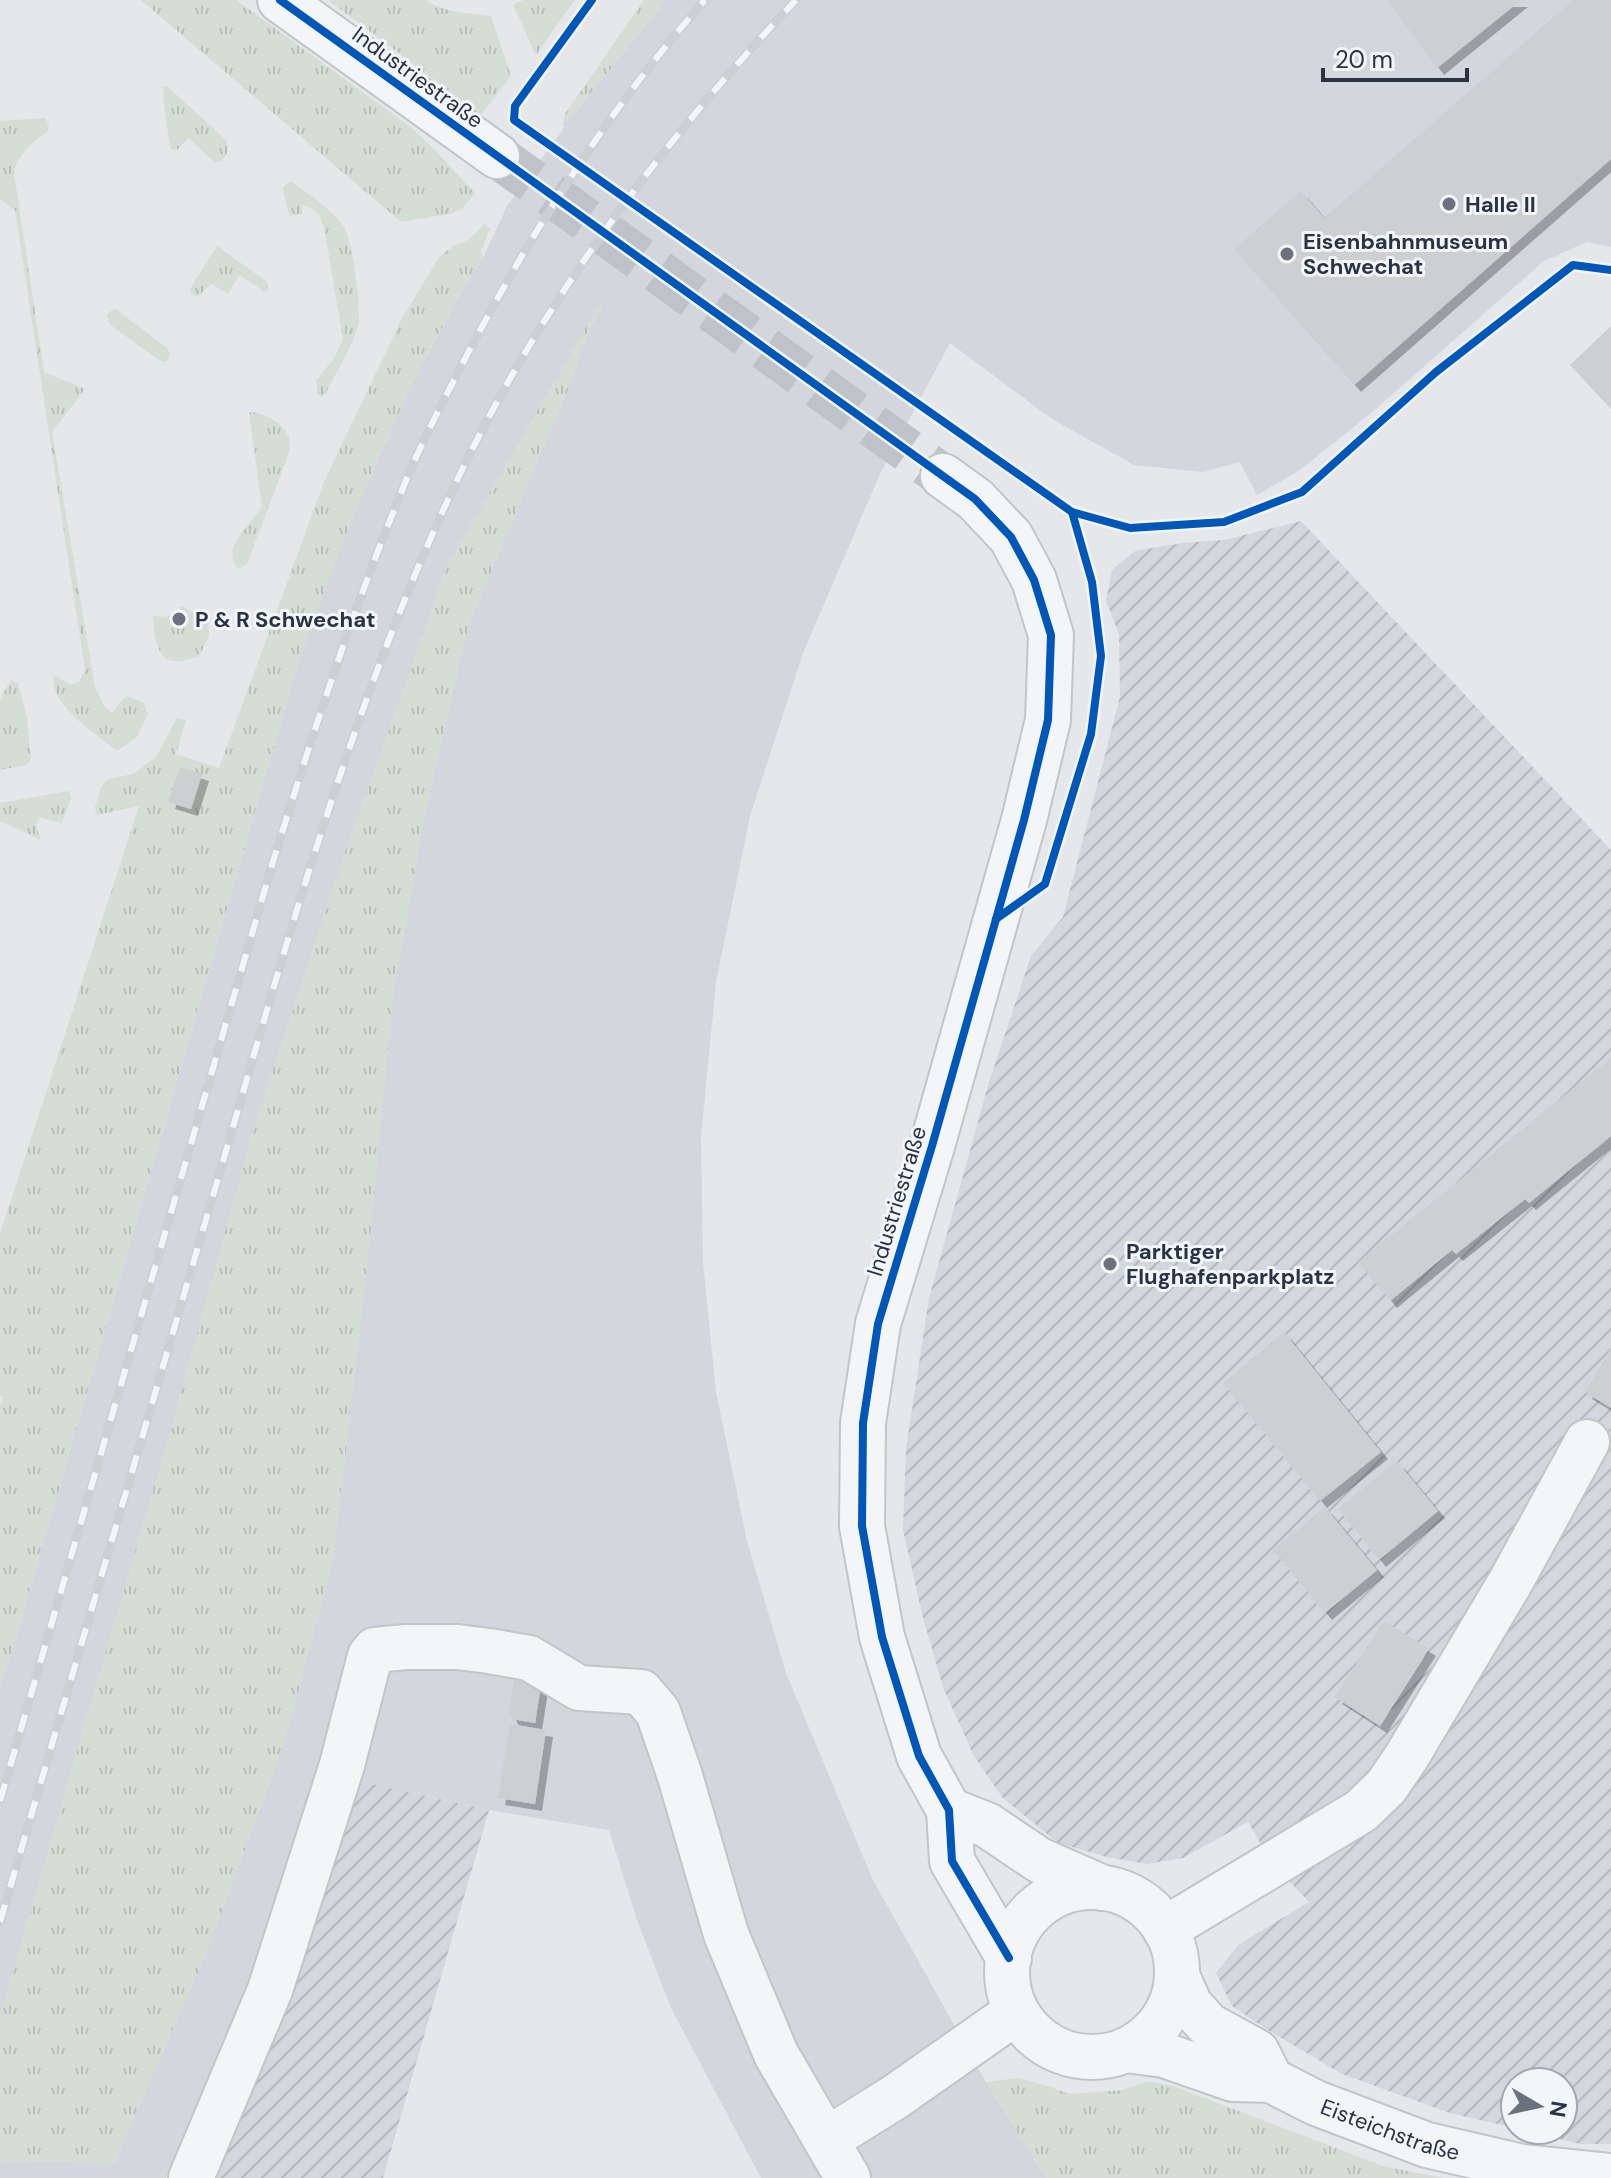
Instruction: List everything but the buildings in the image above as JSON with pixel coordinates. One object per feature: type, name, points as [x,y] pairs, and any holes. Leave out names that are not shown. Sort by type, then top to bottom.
[{"type":"street","name":"Industriestraße","points":[[280,0],[497,156]]},
{"type":"street","name":"Industriestraße","points":[[943,476],[975,499],[1011,537],[1034,580],[1051,635],[1048,720],[1024,820],[878,1324],[863,1423],[862,1526],[882,1637],[919,1756],[949,1810],[952,1861],[1009,1958]]},
{"type":"street","points":[[1165,1929],[1361,1811],[1386,1787],[1511,1581],[1587,1442]]},
{"type":"street","points":[[191,2178],[270,1990],[342,1765],[370,1656],[375,1650],[388,1647],[457,1647],[529,1658],[579,1688],[641,1692],[658,1712],[726,1934],[776,2054],[848,2178]]},
{"type":"street","points":[[949,1810],[987,1825],[1039,1860],[1128,1895],[1150,1909],[1165,1929],[1175,1951],[1177,1976],[1172,2000],[1161,2023],[1146,2038],[1127,2050],[1107,2056],[1085,2057],[1064,2053],[1045,2043],[1029,2029],[1016,2012],[1008,1985],[1009,1958],[1018,1932],[1034,1910],[1055,1895],[1079,1888],[1104,1888]]},
{"type":"street","name":"Eisteichstraße","points":[[1177,1976],[1190,2005],[1208,2025],[1257,2052],[1271,2080]]},
{"type":"street","points":[[826,2140],[895,2097],[1016,2012]]},
{"type":"street","name":"Eisteichstraße","points":[[1127,2050],[1164,2055],[1233,2079],[1271,2080],[1316,2103],[1427,2145],[1522,2167],[1611,2176]]},
{"type":"shaded area","points":[[666,0],[1611,0],[1611,247],[1587,242],[1544,261],[1370,414],[1300,470],[1257,495],[1240,462],[1203,472],[1134,465],[1052,419],[950,343],[880,474],[803,653],[750,816],[716,982],[701,1137],[703,1263],[716,1392],[747,1541],[786,1673],[872,1878],[986,2082],[1046,2178],[761,2178],[671,2008],[637,1920],[609,1830],[489,1810],[349,1779],[166,2178],[0,2178],[0,1687],[301,653],[338,550],[408,391],[483,258],[507,206],[564,128],[563,124]]},
{"type":"shaded area","points":[[1301,521],[1611,850],[1611,2144],[1579,2144],[1579,2066],[1499,2066],[1499,2124],[1450,2113],[1342,2074],[1232,2006],[1216,1973],[1238,1945],[1309,1902],[1272,1863],[1248,1822],[1183,1858],[1147,1864],[1058,1843],[1002,1797],[974,1756],[944,1690],[923,1618],[903,1530],[906,1448],[929,1298],[989,1082],[1031,956],[1063,917],[1120,697],[1119,634],[1106,601],[1112,570],[1135,551],[1224,540]]},
{"type":"shaded area","points":[[349,1779],[489,1810],[383,2178],[208,2178]]},
{"type":"green space","points":[[141,0],[236,0],[412,128],[475,193],[462,209],[401,222]]},
{"type":"green space","points":[[328,0],[426,0],[448,10],[491,16],[511,76],[481,115]]},
{"type":"green space","points":[[523,0],[575,0],[536,55],[513,5]]},
{"type":"green space","points":[[644,0],[666,0],[563,124],[565,114]]},
{"type":"green space","points":[[164,86],[226,140],[227,151],[222,160],[215,163],[189,138],[177,150],[170,148]]},
{"type":"green space","points":[[45,118],[49,124],[48,131],[23,154],[14,172],[44,372],[85,389],[52,432],[95,687],[105,707],[112,713],[126,696],[143,702],[148,714],[137,737],[117,751],[75,718],[58,697],[54,686],[54,675],[71,685],[79,682],[85,670],[15,210],[0,199],[0,121]]},
{"type":"green space","points":[[292,182],[340,221],[347,234],[356,275],[359,317],[356,332],[322,397],[318,394],[316,381],[334,358],[343,339],[324,227],[316,212],[307,206],[302,205],[302,214],[289,216],[283,188]]},
{"type":"green space","points":[[485,224],[490,229],[481,251],[483,258],[404,401],[340,551],[301,653],[0,1687],[0,1404],[3,1397],[0,1396],[0,1234],[139,806],[96,815],[101,787],[108,779],[133,774],[156,757],[177,718],[186,720],[176,754],[219,768],[324,482],[402,318],[440,256],[455,245],[466,242]]},
{"type":"green space","points":[[217,246],[266,281],[268,290],[265,292],[239,275],[228,294],[211,284],[197,297],[191,294],[190,289]]},
{"type":"green space","points":[[603,298],[601,310],[590,329],[567,392],[468,627],[423,825],[393,999],[366,1276],[333,1562],[282,1750],[207,1952],[114,2164],[0,2161],[0,2016],[177,1407],[251,1138],[334,884],[447,566]]},
{"type":"green space","points":[[113,309],[167,348],[170,354],[168,360],[159,360],[113,327],[107,315]]},
{"type":"green space","points":[[249,413],[264,415],[281,426],[290,445],[247,564],[239,569],[232,553],[234,545],[262,506]]},
{"type":"green space","points":[[182,606],[208,621],[209,636],[199,656],[176,661],[162,655],[158,648],[153,616],[169,616]]},
{"type":"green space","points":[[11,680],[18,683],[27,718],[31,759],[27,765],[0,770],[0,699]]},
{"type":"green space","points":[[69,791],[71,798],[62,823],[39,817],[36,826],[41,840],[0,821],[0,803]]},
{"type":"green space","points":[[1018,2078],[1069,2094],[1123,2090],[1148,2081],[1173,2086],[1383,2166],[1444,2178],[1046,2178],[986,2082]]},
{"type":"tunnel","points":[[497,156],[943,476]]},
{"type":"railway","points":[[0,1801],[272,865],[332,678],[408,475],[469,351],[520,258],[576,168],[638,82],[705,0]]},
{"type":"railway","points":[[0,1922],[294,919],[350,745],[415,575],[486,423],[562,294],[649,171],[796,0]]},
{"type":"cycle path","points":[[280,0],[975,499],[1011,537],[1034,580],[1051,635],[1048,720],[1024,820],[878,1324],[863,1423],[862,1526],[882,1637],[919,1756],[949,1810],[952,1861],[1009,1958]]},
{"type":"cycle path","points":[[592,0],[515,106],[514,120],[1072,512],[1130,528],[1224,522],[1302,492],[1436,372],[1573,265],[1611,270]]},
{"type":"cycle path","points":[[996,919],[1045,884],[1091,734],[1101,656],[1092,582],[1072,512]]},
{"type":"place","name":"Halle II","points":[[1449,204]]},
{"type":"place","name":"Eisenbahnmuseum Schwechat","points":[[1287,254]]},
{"type":"place","name":"P & R Schwechat","points":[[179,619]]},
{"type":"place","name":"Parktiger Flughafenparkplatz","points":[[1110,1264]]}]
